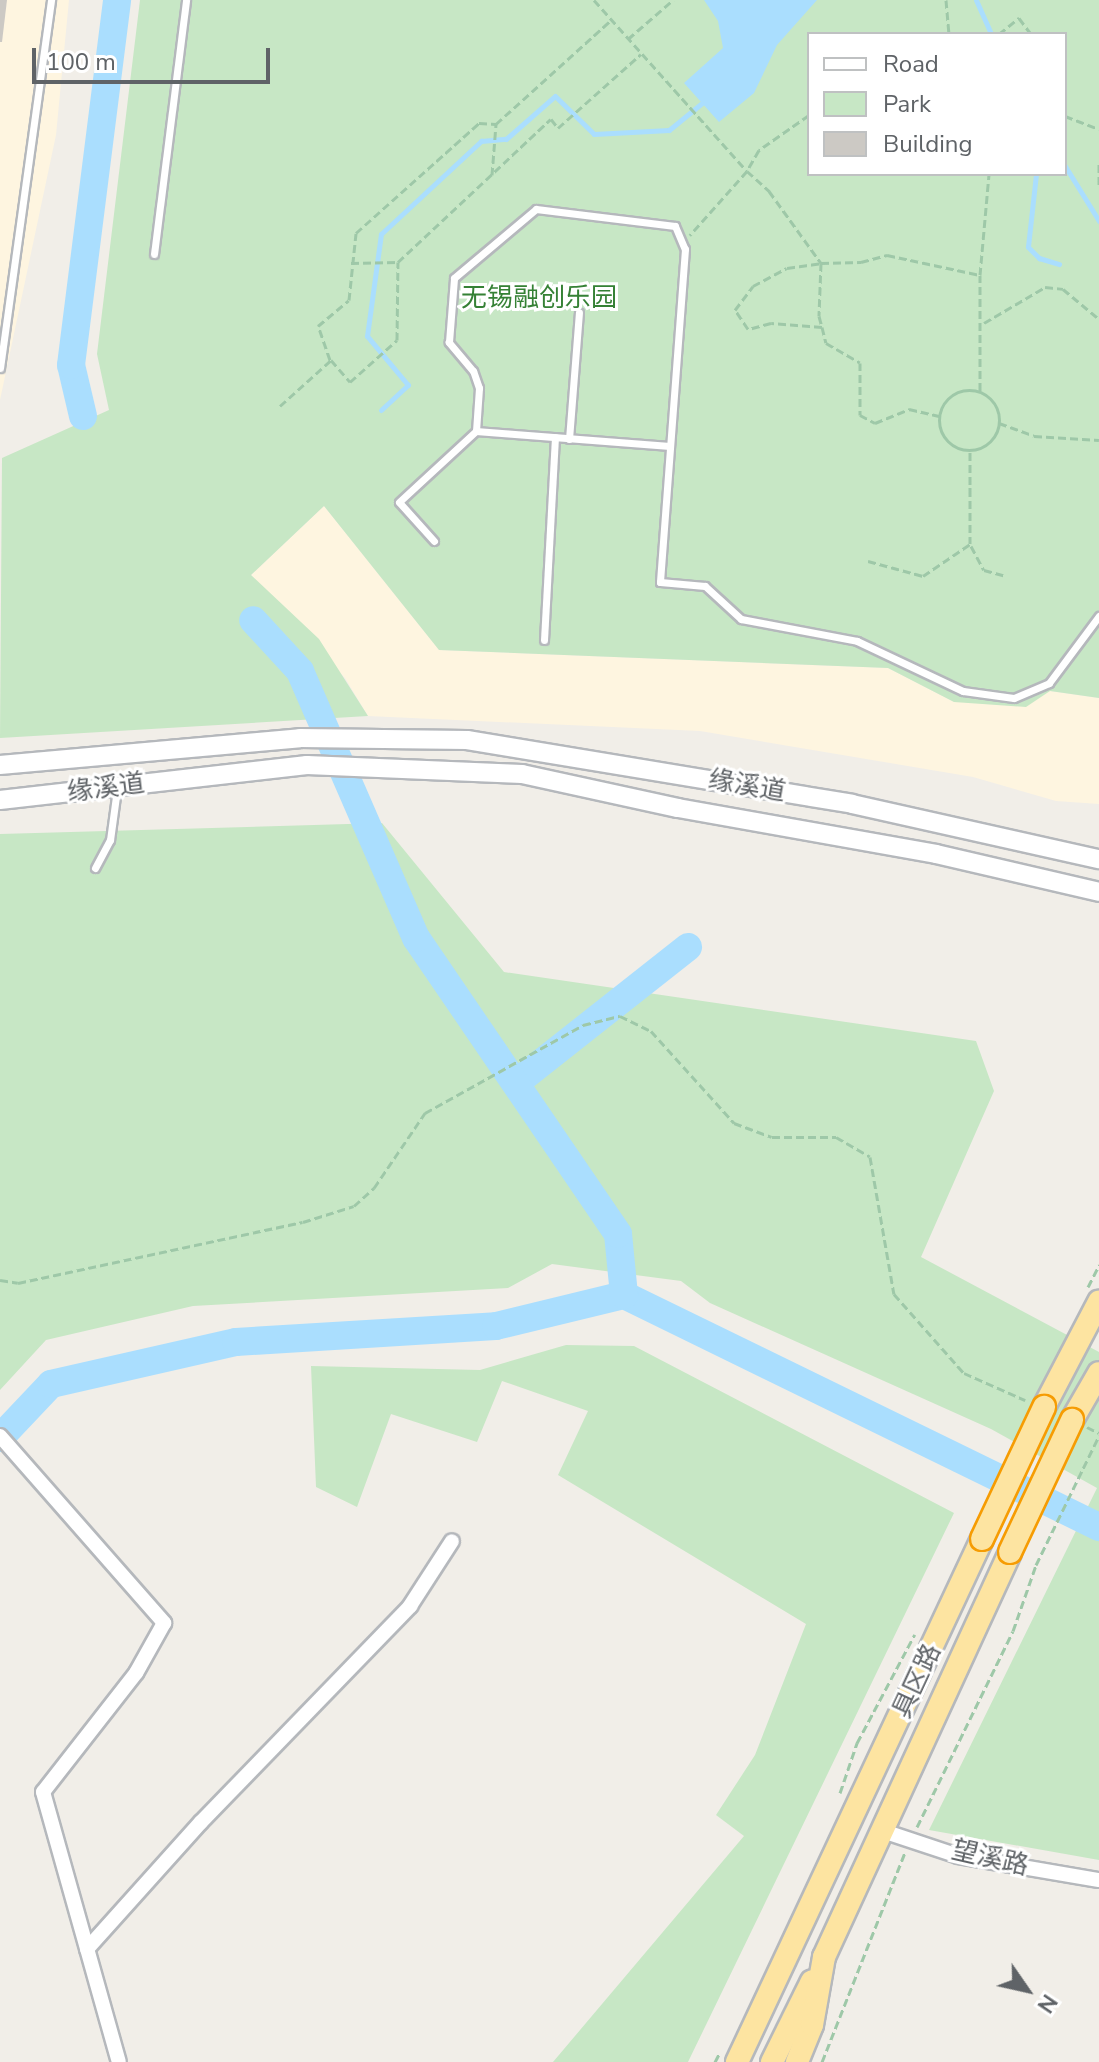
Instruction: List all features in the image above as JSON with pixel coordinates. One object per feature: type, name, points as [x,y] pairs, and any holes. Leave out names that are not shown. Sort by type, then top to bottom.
[{"type":"highway","name":"具区路","points":[[737,2062],[982,1539],[1038,1405],[1099,1302]]},
{"type":"highway","name":"具区路","points":[[797,2062],[812,2025],[824,1957],[1010,1552],[1079,1423],[1099,1373]]},
{"type":"highway","points":[[772,2062],[824,1957]]},
{"type":"main road","name":"缘溪道","points":[[0,765],[300,738],[467,740],[737,785],[1099,859]]},
{"type":"main road","name":"缘溪道","points":[[0,800],[307,765],[395,766],[522,774],[1099,892]]},
{"type":"main road","points":[[1077,853],[1099,852]]},
{"type":"main road","points":[[1079,887],[1099,900]]},
{"type":"street","points":[[0,1436],[33,1480],[164,1623],[136,1673],[43,1792],[119,2062]]},
{"type":"street","points":[[87,1949],[201,1822],[410,1606],[452,1541]]},
{"type":"street","name":"望溪路","points":[[883,1831],[958,1856],[1099,1880]]},
{"type":"lane","points":[[0,368],[51,0]]},
{"type":"lane","points":[[154,254],[186,0]]},
{"type":"lane","points":[[434,541],[399,502],[476,431],[479,388],[473,371],[449,342],[454,278],[536,209],[650,221],[675,226],[685,249],[660,582],[705,586],[741,619],[857,641],[963,691],[1014,698],[1049,683],[1099,616]]},
{"type":"lane","points":[[569,439],[579,312]]},
{"type":"lane","points":[[476,431],[669,446]]},
{"type":"lane","points":[[544,640],[555,437]]},
{"type":"lane","points":[[95,868],[110,840],[117,787]]},
{"type":"path","points":[[594,0],[676,95],[769,191],[821,263],[822,327],[826,343],[860,363],[860,415],[875,423],[909,409],[940,416]]},
{"type":"path","points":[[628,39],[673,0]]},
{"type":"path","points":[[946,1],[949,32]]},
{"type":"path","points":[[1001,32],[1019,18],[1030,32]]},
{"type":"path","points":[[492,175],[495,126],[611,20]]},
{"type":"path","points":[[351,263],[398,262],[551,119],[558,128],[563,125],[641,54]]},
{"type":"path","points":[[680,239],[698,232],[747,171],[759,150],[807,116]]},
{"type":"path","points":[[1067,117],[1099,129]]},
{"type":"path","points":[[398,262],[397,340],[350,382],[331,360],[318,326],[349,300],[356,233],[479,123],[495,126]]},
{"type":"path","points":[[1099,164],[1099,188]]},
{"type":"path","points":[[980,393],[984,323],[980,275],[989,176]]},
{"type":"path","points":[[822,327],[771,323],[748,329],[735,310],[753,286],[787,268],[821,263],[861,262],[887,255],[980,275]]},
{"type":"path","points":[[984,323],[1045,287],[1063,289],[1099,319]]},
{"type":"path","points":[[280,406],[331,360]]},
{"type":"path","points":[[980,393],[995,405],[999,423],[991,441],[970,450],[946,439],[940,416],[953,396],[980,393]]},
{"type":"path","points":[[999,423],[1034,436],[1099,440]]},
{"type":"path","points":[[970,450],[970,544],[973,558],[984,570],[1003,575]]},
{"type":"path","points":[[868,561],[923,576],[970,544]]},
{"type":"path","points":[[0,1280],[18,1283],[303,1222],[354,1206],[374,1188],[425,1113],[475,1088],[583,1025],[620,1016],[651,1031],[734,1123],[772,1137],[836,1137],[870,1157],[894,1294],[964,1373],[1038,1405]]},
{"type":"path","points":[[822,2062],[911,1839],[1013,1631],[1036,1565],[1099,1434],[1079,1423]]},
{"type":"shaded area","points":[[0,0],[69,0],[56,135],[0,400]]},
{"type":"shaded area","points":[[324,506],[439,650],[888,668],[954,702],[1050,691],[1099,698],[1099,804],[1056,801],[973,777],[700,731],[368,716],[345,678],[251,575]]},
{"type":"green space","name":"无锡融创乐园","points":[[140,0],[1099,0],[1099,698],[1050,691],[1026,707],[954,702],[888,668],[439,650],[324,506],[251,575],[319,639],[368,716],[0,738],[2,458],[109,410],[97,354]]},
{"type":"green space","points":[[382,823],[504,972],[976,1041],[994,1091],[921,1257],[1099,1352],[1099,1860],[929,1830],[1097,1488],[991,1429],[710,1303],[681,1281],[552,1264],[508,1288],[193,1306],[46,1340],[0,1390],[0,834]]},
{"type":"green space","points":[[566,1345],[634,1346],[954,1513],[688,2062],[553,2062],[744,1836],[716,1815],[755,1755],[806,1624],[558,1475],[588,1411],[502,1381],[477,1442],[391,1414],[357,1507],[316,1487],[311,1366],[480,1370]]},
{"type":"water","points":[[704,0],[817,0],[777,45],[754,93],[719,122],[684,83],[723,48],[718,21]]},
{"type":"building","points":[[0,0],[7,0],[2,42],[0,42]]},
{"type":"waterway","points":[[83,416],[71,365],[117,0]]},
{"type":"waterway","points":[[976,0],[990,32]]},
{"type":"waterway","points":[[381,410],[408,385],[367,336],[381,234],[481,141],[506,139],[555,96],[594,134],[669,130],[702,103]]},
{"type":"waterway","points":[[1067,169],[1099,221]]},
{"type":"waterway","points":[[1036,176],[1028,247],[1039,258],[1059,264]]},
{"type":"waterway","points":[[0,1438],[51,1384],[236,1342],[496,1326],[624,1295],[618,1234],[416,938],[300,671],[253,620]]},
{"type":"waterway","points":[[517,1082],[688,947]]},
{"type":"waterway","points":[[624,1295],[1099,1527]]}]
